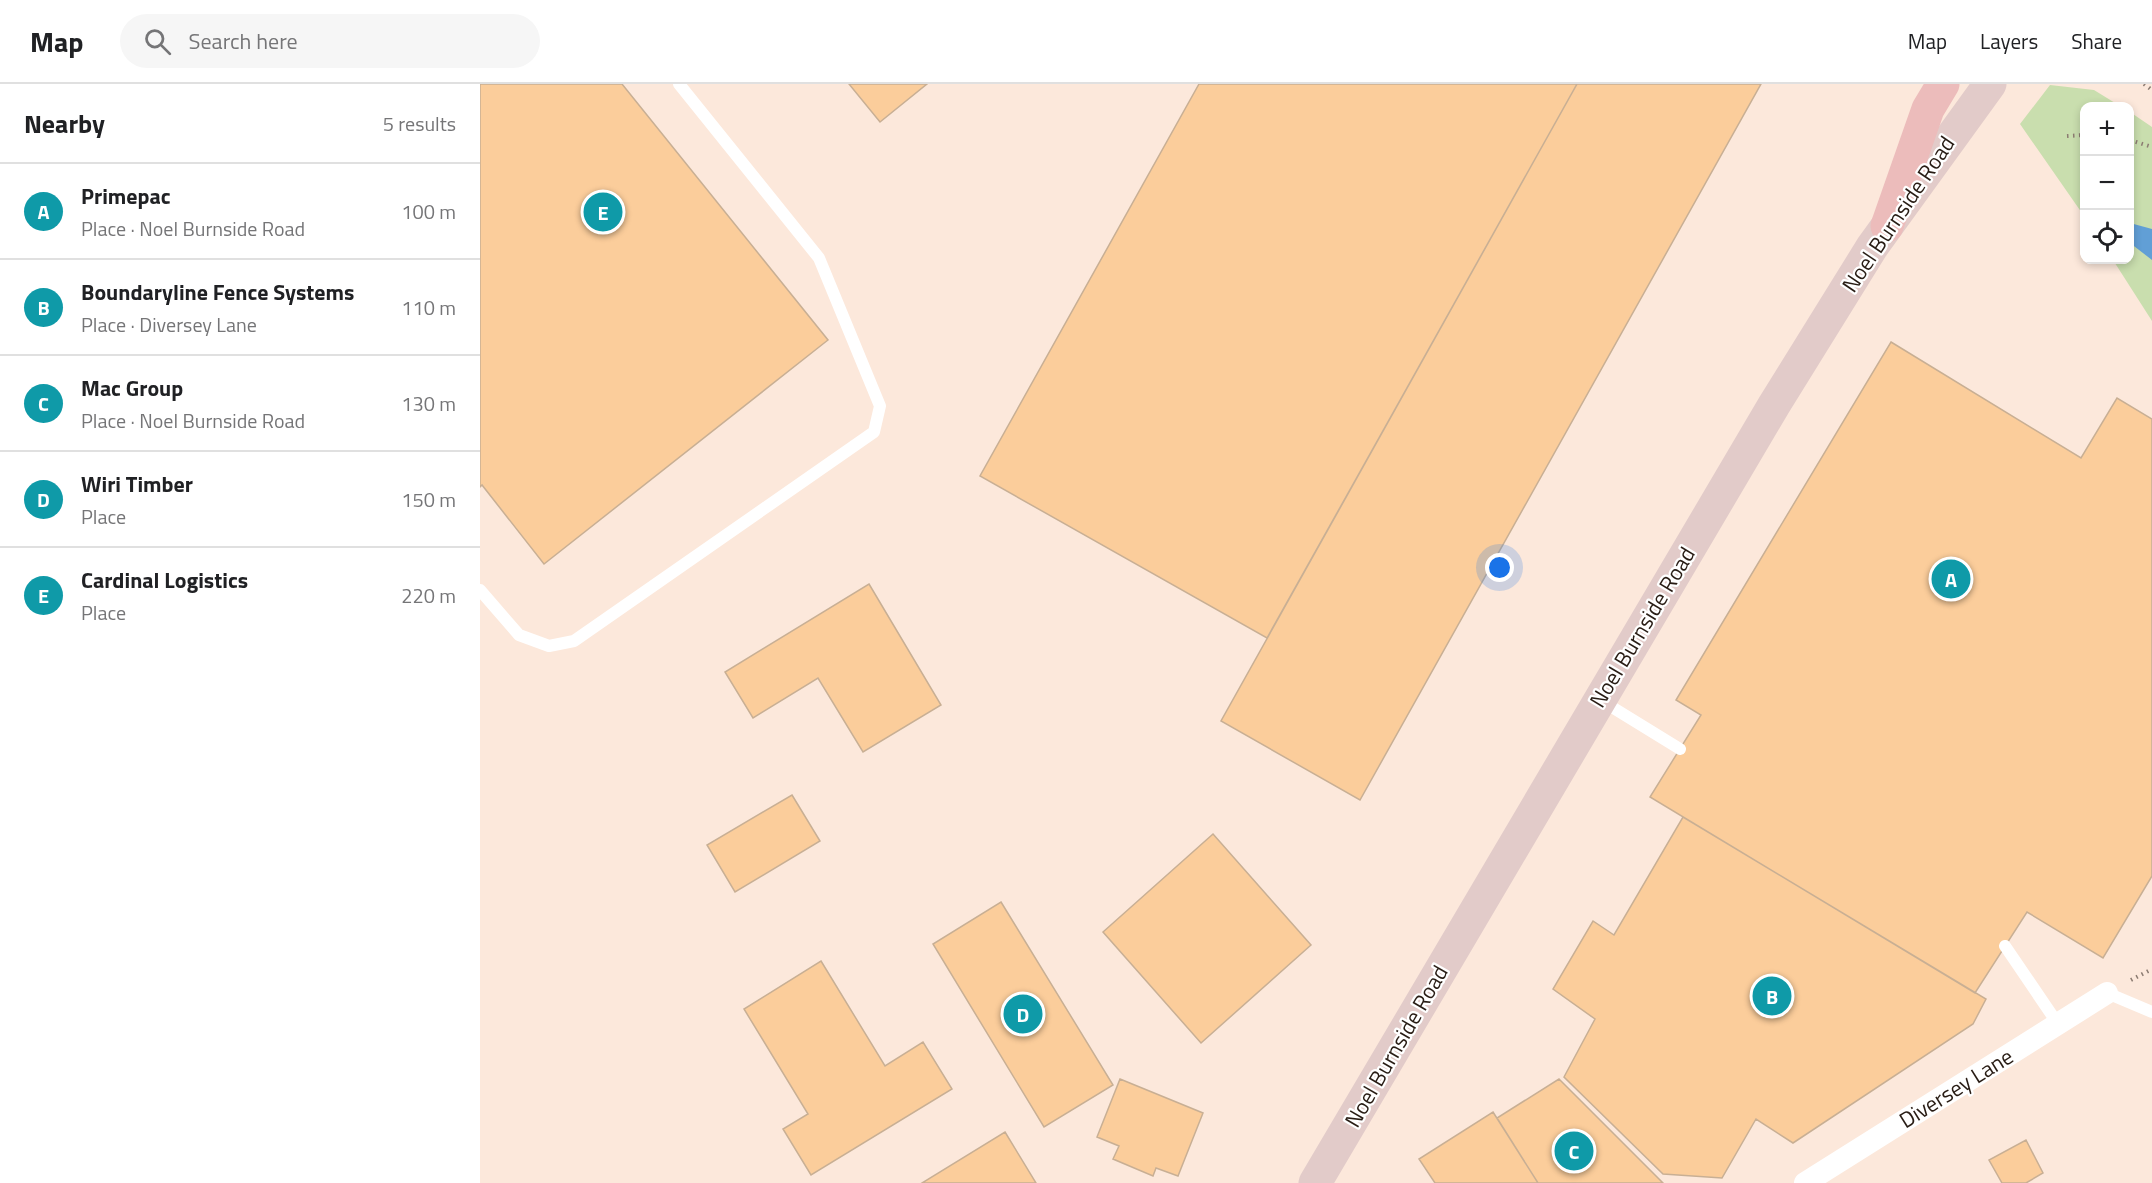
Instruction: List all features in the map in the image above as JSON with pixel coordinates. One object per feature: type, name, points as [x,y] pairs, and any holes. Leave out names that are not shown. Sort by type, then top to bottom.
[{"type":"main road","points":[[1887,226],[1928,109],[1943,84]]},
{"type":"main road","name":"Noel Burnside Road","points":[[1315,1183],[1773,405],[1887,226],[1990,84]]},
{"type":"street","name":"Diversey Lane","points":[[1805,1183],[2107,993]]},
{"type":"lane","points":[[480,590],[519,635],[549,646],[574,641],[874,432],[880,406],[819,258],[679,84]]},
{"type":"lane","points":[[1599,699],[1680,748]]},
{"type":"lane","points":[[2006,946],[2058,1024]]},
{"type":"lane","points":[[2107,993],[2152,1012]]},
{"type":"path","points":[[2144,84],[2152,90]]},
{"type":"path","points":[[2067,136],[2080,135]]},
{"type":"path","points":[[2134,141],[2152,147]]},
{"type":"green space","points":[[2050,85],[2094,90],[2114,102],[2080,102],[2080,210],[2020,124]]},
{"type":"green space","points":[[2134,115],[2152,127],[2152,321],[2116,264],[2134,264]]},
{"type":"water","points":[[2134,224],[2152,229],[2152,260],[2134,246]]},
{"type":"building","points":[[480,84],[622,84],[828,340],[544,564],[482,485],[480,487]]},
{"type":"building","points":[[849,84],[927,84],[880,122]]},
{"type":"building","points":[[1199,84],[1577,84],[1267,638],[980,476]]},
{"type":"building","points":[[1577,84],[1761,84],[1360,800],[1221,721]]},
{"type":"building","points":[[1891,342],[2081,458],[2117,398],[2152,419],[2152,876],[2103,958],[2027,912],[1975,993],[1650,797],[1701,715],[1676,700]]},
{"type":"building","points":[[869,584],[941,705],[863,752],[818,678],[753,718],[725,672]]},
{"type":"building","points":[[792,795],[820,841],[735,892],[707,845]]},
{"type":"building","points":[[1683,817],[1986,999],[1973,1024],[1793,1143],[1756,1119],[1722,1178],[1663,1174],[1564,1077],[1595,1019],[1553,989],[1593,921],[1614,935]]},
{"type":"building","points":[[1213,834],[1311,945],[1201,1043],[1103,932]]},
{"type":"building","points":[[1001,902],[1113,1085],[1044,1127],[933,944]]},
{"type":"building","points":[[821,961],[885,1066],[923,1042],[952,1089],[811,1175],[783,1129],[808,1114],[744,1009]]},
{"type":"building","points":[[1120,1079],[1203,1113],[1178,1176],[1156,1168],[1153,1176],[1113,1159],[1119,1146],[1097,1137]]},
{"type":"building","points":[[1559,1079],[1663,1183],[1538,1183],[1497,1118]]},
{"type":"building","points":[[1493,1112],[1538,1183],[1435,1183],[1419,1159]]},
{"type":"building","points":[[1005,1132],[1036,1183],[922,1183]]},
{"type":"building","points":[[2026,1140],[2043,1173],[2026,1183],[2002,1183],[1989,1160]]},
{"type":"place","name":"Cardinal Logistics","points":[[603,212]]},
{"type":"place","name":"Primepac","points":[[1951,579]]},
{"type":"place","name":"Boundaryline Fence Systems","points":[[1772,996]]},
{"type":"place","name":"Wiri Timber","points":[[1023,1014]]},
{"type":"place","name":"Mac Group","points":[[1574,1151]]}]
